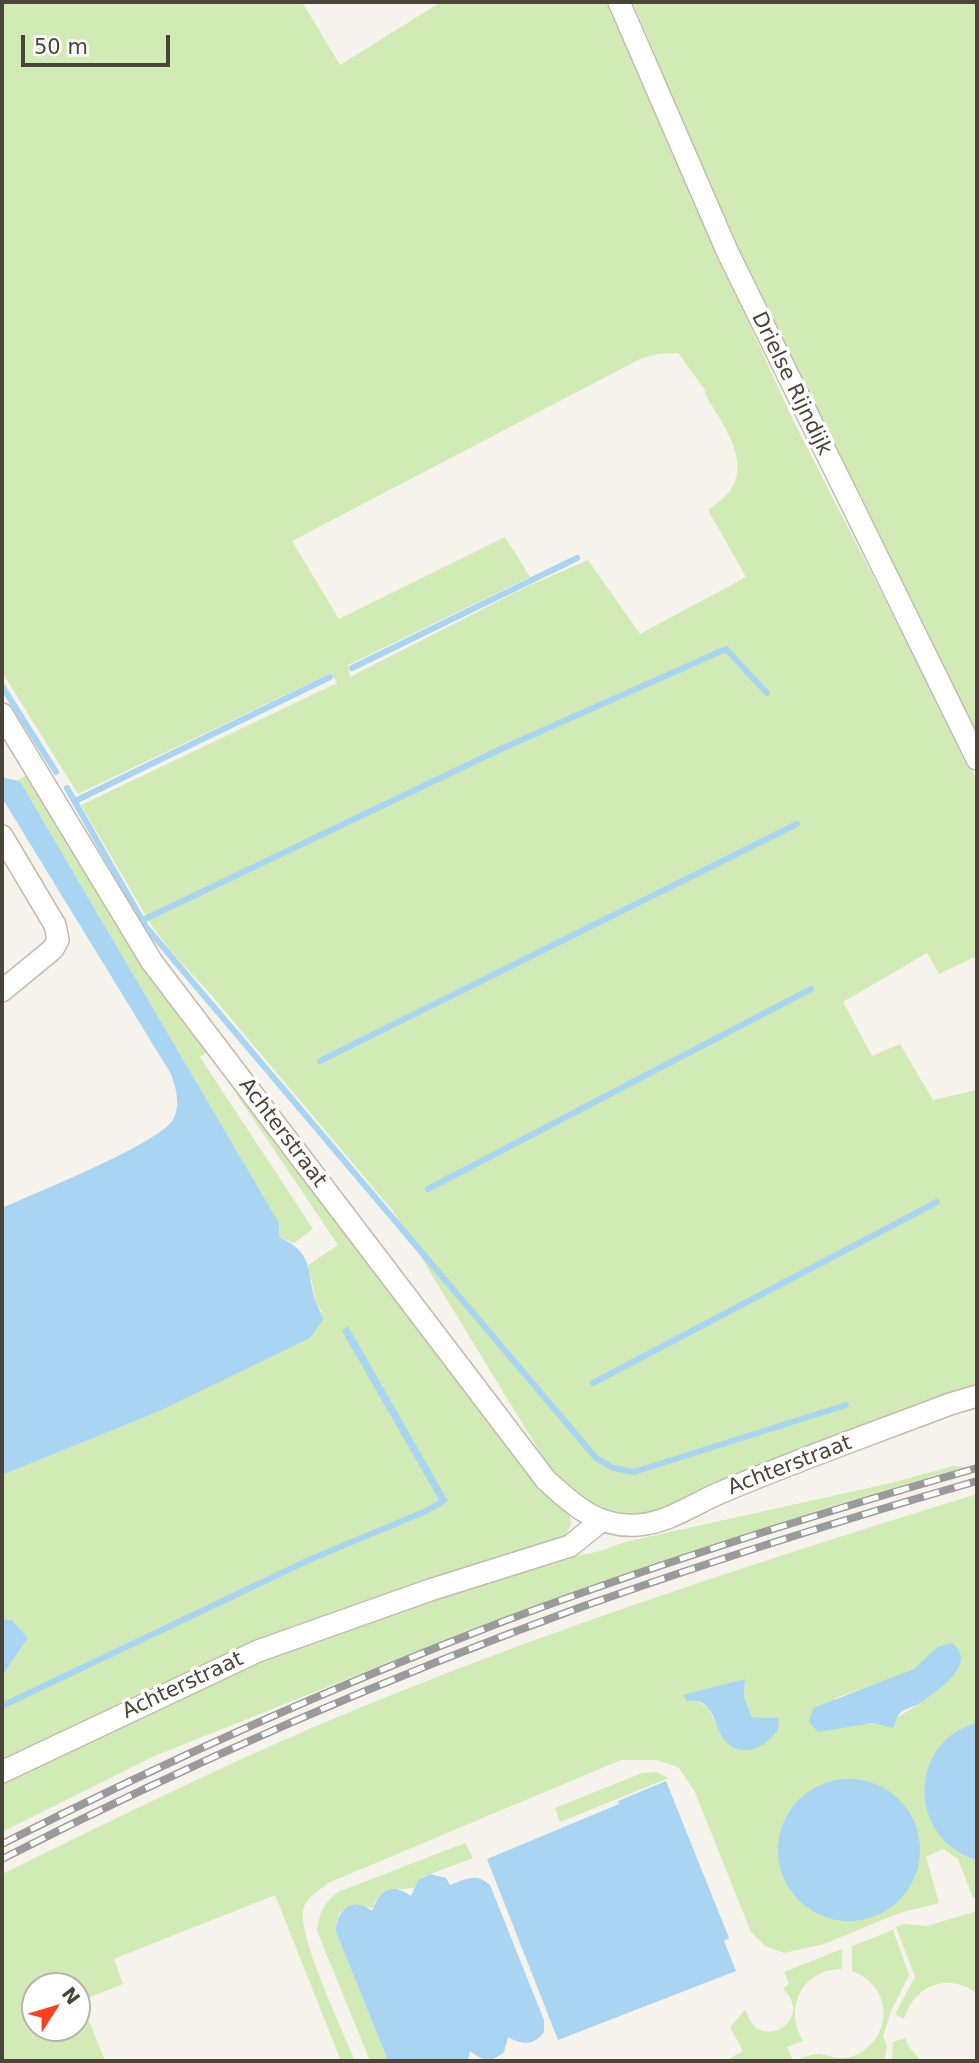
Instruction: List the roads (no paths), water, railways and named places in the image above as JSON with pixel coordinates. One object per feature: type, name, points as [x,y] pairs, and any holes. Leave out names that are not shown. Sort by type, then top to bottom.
[{"type":"street","name":"Drielse Rijndijk","points":[[619,2],[723,242],[977,759]]},
{"type":"street","name":"Achterstraat","points":[[2,714],[152,962],[546,1480],[574,1506],[601,1521],[638,1525],[670,1517],[721,1492],[977,1396]]},
{"type":"street","points":[[2,836],[55,925],[58,940],[53,949],[2,991]]},
{"type":"street","name":"Achterstraat","points":[[2,1772],[258,1651],[430,1590],[570,1546],[601,1521]]},
{"type":"water","points":[[2,776],[21,783],[279,1223],[279,1237],[299,1250],[305,1258],[313,1294],[323,1320],[310,1338],[155,1413],[2,1475],[2,1208],[94,1168],[144,1142],[173,1120],[177,1103],[171,1074],[2,798]]},
{"type":"water","points":[[348,1326],[448,1501],[442,1505],[342,1331]]},
{"type":"water","points":[[2,1619],[12,1620],[28,1638],[2,1676]]},
{"type":"water","points":[[952,1643],[959,1651],[961,1659],[953,1676],[928,1698],[900,1713],[893,1728],[872,1723],[818,1732],[809,1722],[813,1708],[914,1669],[937,1647]]},
{"type":"water","points":[[745,1679],[744,1697],[752,1717],[778,1718],[779,1723],[769,1740],[751,1750],[733,1747],[726,1742],[705,1705],[698,1701],[687,1701],[683,1695]]},
{"type":"water","points":[[977,1723],[977,1860],[954,1849],[938,1833],[928,1813],[925,1791],[928,1769],[937,1750],[954,1734]]},
{"type":"water","points":[[849,1779],[876,1785],[899,1800],[914,1823],[920,1850],[914,1877],[899,1900],[876,1915],[849,1921],[822,1915],[799,1900],[784,1877],[778,1850],[784,1823],[799,1800],[822,1785]]},
{"type":"water","points":[[666,1781],[729,1938],[724,1941],[736,1971],[558,2040],[487,1859],[619,1804],[618,1801]]},
{"type":"water","points":[[430,1874],[446,1878],[450,1885],[475,1878],[490,1885],[544,2020],[544,2032],[536,2040],[523,2043],[508,2037],[504,2052],[491,2059],[483,2059],[470,2051],[468,2061],[388,2061],[336,1932],[337,1924],[342,1911],[352,1905],[372,1911],[387,1890],[398,1889],[411,1896],[418,1880]]},
{"type":"waterway","points":[[352,668],[577,558]]},
{"type":"waterway","points":[[143,920],[501,749],[726,649],[767,693]]},
{"type":"waterway","points":[[75,801],[330,677]]},
{"type":"waterway","points":[[2,686],[56,772]]},
{"type":"waterway","points":[[67,788],[146,927],[596,1458],[613,1468],[634,1472],[846,1405]]},
{"type":"waterway","points":[[320,1061],[797,824]]},
{"type":"waterway","points":[[428,1189],[811,989]]},
{"type":"waterway","points":[[593,1383],[937,1202]]},
{"type":"waterway","points":[[2,1706],[311,1559],[440,1503]]},
{"type":"railway","points":[[2,1844],[248,1727],[499,1623],[736,1541],[977,1468]]},
{"type":"railway","points":[[2,1859],[216,1756],[436,1662],[584,1606],[731,1556],[977,1481]]}]
